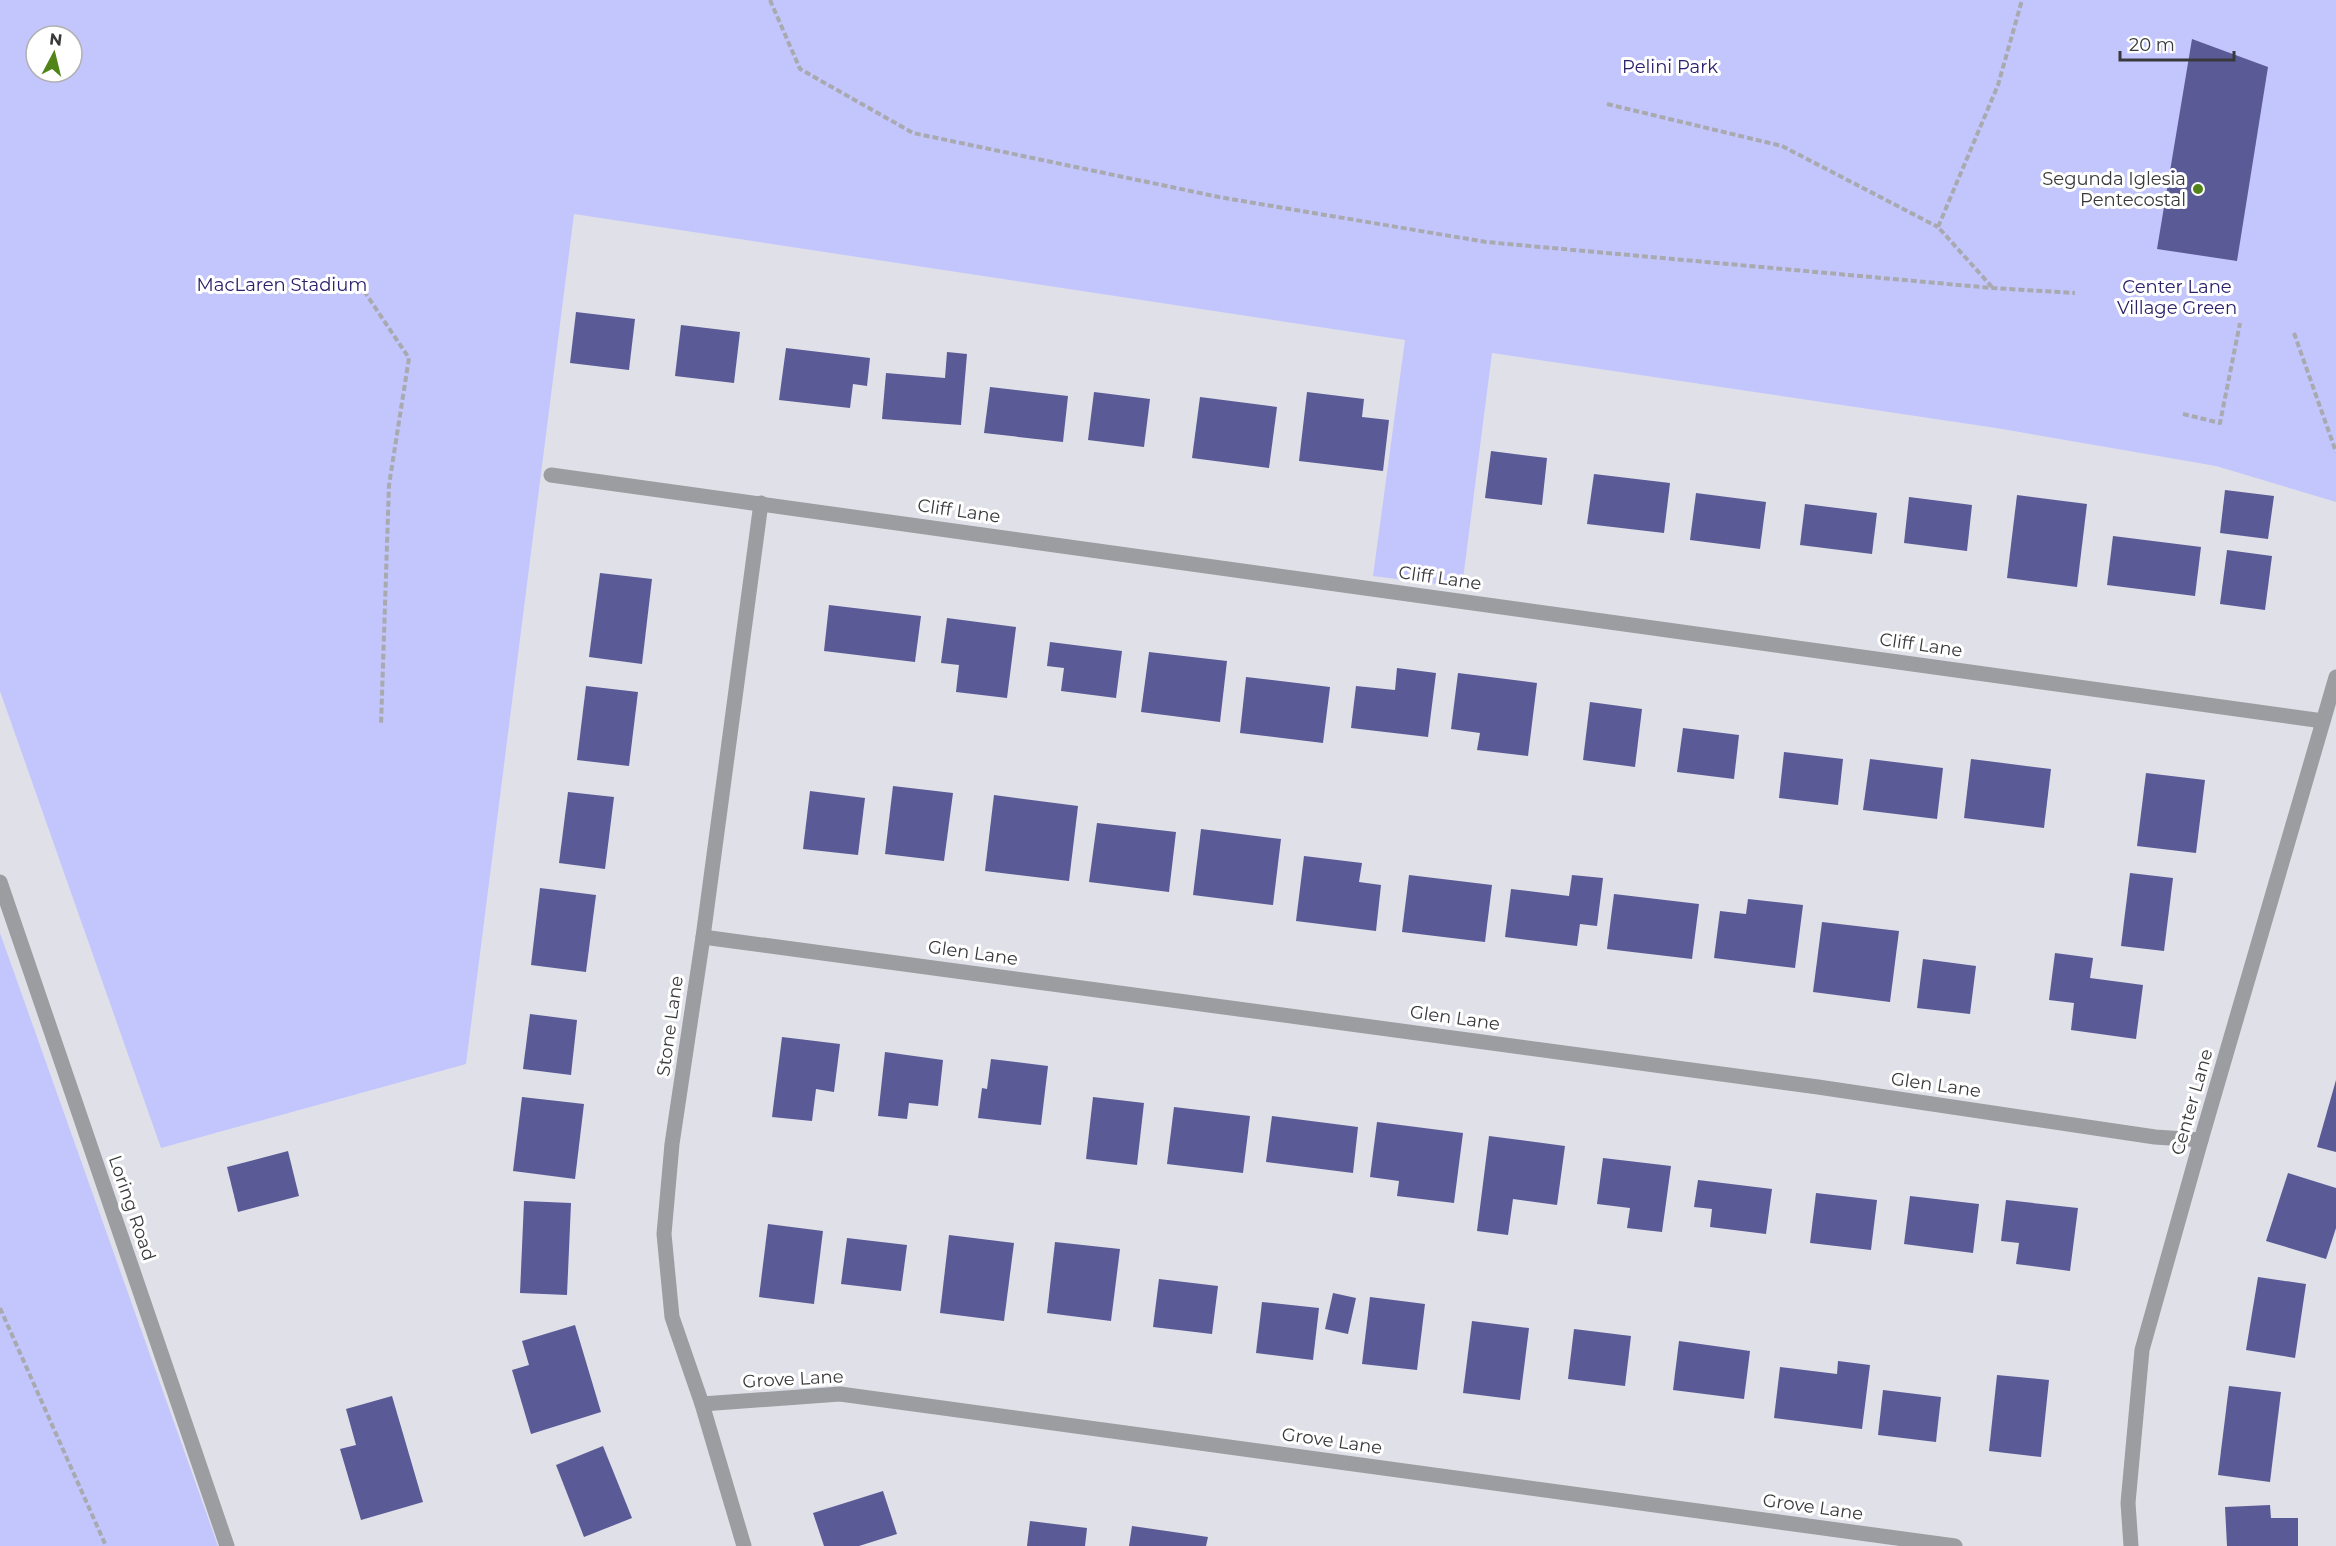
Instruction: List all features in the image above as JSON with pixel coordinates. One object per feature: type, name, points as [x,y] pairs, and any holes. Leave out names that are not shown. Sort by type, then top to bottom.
[{"type":"street","name":"Cliff Lane","points":[[551,475],[2324,721]]},
{"type":"street","name":"Stone Lane","points":[[744,1546],[702,1404],[672,1317],[664,1234],[672,1144],[703,937],[761,503]]},
{"type":"street","name":"Center Lane","points":[[2131,1546],[2128,1503],[2142,1350],[2336,677]]},
{"type":"street","name":"Loring Road","points":[[0,882],[227,1546]]},
{"type":"street","name":"Glen Lane","points":[[703,937],[1794,1084],[2156,1137],[2201,1140]]},
{"type":"street","name":"Grove Lane","points":[[702,1404],[840,1394],[1955,1546]]},
{"type":"path","points":[[770,0],[800,69],[913,133],[1219,197],[1486,242],[1992,288],[2075,293]]},
{"type":"path","points":[[1938,227],[1998,85],[2022,0]]},
{"type":"path","points":[[1607,104],[1782,146],[1938,227],[1992,288]]},
{"type":"path","points":[[364,291],[409,358],[389,485],[381,725]]},
{"type":"path","points":[[2183,414],[2220,423],[2240,323]]},
{"type":"path","points":[[2294,333],[2336,452]]},
{"type":"path","points":[[0,1308],[106,1546]]},
{"type":"green space","points":[[0,0],[2336,0],[2336,502],[2216,466],[1996,428],[1492,353],[1462,587],[1373,576],[1405,340],[574,214],[466,1064],[161,1148],[0,691]]},
{"type":"green space","points":[[0,933],[218,1546],[0,1546]]},
{"type":"building","points":[[2192,39],[2268,67],[2237,261],[2157,249]]},
{"type":"building","points":[[576,312],[635,319],[629,370],[570,363]]},
{"type":"building","points":[[681,325],[740,332],[734,383],[675,376]]},
{"type":"building","points":[[786,348],[870,358],[867,386],[853,384],[850,408],[779,400]]},
{"type":"building","points":[[947,352],[967,354],[961,425],[882,419],[886,373],[945,378]]},
{"type":"building","points":[[990,387],[1068,396],[1063,442],[984,433]]},
{"type":"building","points":[[1094,392],[1150,399],[1144,447],[1088,440]]},
{"type":"building","points":[[1307,392],[1364,399],[1362,417],[1389,420],[1383,471],[1299,461]]},
{"type":"building","points":[[1200,397],[1277,407],[1269,468],[1192,458]]},
{"type":"building","points":[[1491,451],[1547,458],[1542,505],[1485,498]]},
{"type":"building","points":[[1594,474],[1670,483],[1664,533],[1587,524]]},
{"type":"building","points":[[2225,490],[2274,496],[2268,539],[2220,533]]},
{"type":"building","points":[[1696,493],[1766,502],[1760,549],[1690,540]]},
{"type":"building","points":[[2017,495],[2087,504],[2077,587],[2007,578]]},
{"type":"building","points":[[1909,497],[1972,505],[1967,551],[1904,543]]},
{"type":"building","points":[[1805,504],[1877,513],[1872,554],[1800,545]]},
{"type":"building","points":[[2113,536],[2201,547],[2195,596],[2107,585]]},
{"type":"building","points":[[2227,550],[2272,556],[2265,610],[2220,604]]},
{"type":"building","points":[[600,573],[652,579],[642,664],[589,657]]},
{"type":"building","points":[[829,605],[921,616],[915,662],[824,651]]},
{"type":"building","points":[[947,618],[1016,627],[1007,698],[956,692],[959,665],[941,663]]},
{"type":"building","points":[[1050,642],[1122,651],[1116,698],[1061,691],[1064,668],[1047,666]]},
{"type":"building","points":[[1149,652],[1227,661],[1220,722],[1141,712]]},
{"type":"building","points":[[1397,668],[1436,673],[1428,737],[1351,728],[1356,686],[1395,690]]},
{"type":"building","points":[[1458,673],[1537,683],[1528,756],[1477,750],[1480,733],[1451,729]]},
{"type":"building","points":[[1246,677],[1330,687],[1323,743],[1240,733]]},
{"type":"building","points":[[586,686],[638,692],[629,766],[577,760]]},
{"type":"building","points":[[1590,702],[1642,709],[1635,767],[1583,760]]},
{"type":"building","points":[[1683,728],[1739,735],[1734,779],[1677,772]]},
{"type":"building","points":[[1784,752],[1843,759],[1838,805],[1779,798]]},
{"type":"building","points":[[1870,759],[1943,768],[1937,819],[1863,810]]},
{"type":"building","points":[[1971,759],[2051,769],[2044,828],[1964,818]]},
{"type":"building","points":[[2146,773],[2205,780],[2196,853],[2137,846]]},
{"type":"building","points":[[893,786],[953,793],[944,861],[885,854]]},
{"type":"building","points":[[810,791],[865,798],[858,855],[803,849]]},
{"type":"building","points":[[568,792],[614,797],[605,869],[559,863]]},
{"type":"building","points":[[994,795],[1078,806],[1069,881],[985,871]]},
{"type":"building","points":[[1097,823],[1176,832],[1169,892],[1089,882]]},
{"type":"building","points":[[1201,829],[1281,839],[1273,905],[1193,895]]},
{"type":"building","points":[[1304,856],[1362,863],[1359,882],[1381,885],[1376,931],[1296,921]]},
{"type":"building","points":[[2130,873],[2173,878],[2164,951],[2121,946]]},
{"type":"building","points":[[1409,875],[1492,885],[1485,942],[1402,932]]},
{"type":"building","points":[[1572,875],[1603,878],[1597,926],[1580,924],[1577,946],[1505,937],[1511,889],[1569,896]]},
{"type":"building","points":[[540,888],[596,895],[586,972],[531,965]]},
{"type":"building","points":[[1614,894],[1699,904],[1692,959],[1607,949]]},
{"type":"building","points":[[1748,899],[1803,905],[1795,968],[1714,958],[1720,911],[1746,914]]},
{"type":"building","points":[[1822,922],[1899,931],[1890,1002],[1813,992]]},
{"type":"building","points":[[2055,953],[2093,958],[2090,978],[2143,985],[2136,1039],[2071,1030],[2074,1003],[2049,1000]]},
{"type":"building","points":[[1923,959],[1976,966],[1970,1014],[1917,1008]]},
{"type":"building","points":[[530,1014],[577,1020],[571,1075],[523,1069]]},
{"type":"building","points":[[782,1037],[840,1044],[834,1092],[816,1089],[812,1121],[772,1117]]},
{"type":"building","points":[[885,1052],[943,1060],[938,1106],[909,1103],[907,1119],[878,1116]]},
{"type":"building","points":[[991,1059],[1048,1066],[1041,1125],[978,1118],[982,1088],[987,1089]]},
{"type":"building","points":[[2336,1080],[2336,1152],[2317,1147]]},
{"type":"building","points":[[522,1097],[584,1104],[575,1179],[513,1171]]},
{"type":"building","points":[[1093,1097],[1144,1103],[1137,1165],[1086,1159]]},
{"type":"building","points":[[1174,1107],[1250,1116],[1243,1173],[1167,1164]]},
{"type":"building","points":[[1272,1116],[1358,1127],[1353,1173],[1266,1162]]},
{"type":"building","points":[[1377,1122],[1463,1133],[1454,1203],[1397,1196],[1399,1181],[1370,1177]]},
{"type":"building","points":[[1489,1136],[1565,1146],[1557,1205],[1513,1199],[1508,1235],[1477,1231]]},
{"type":"building","points":[[288,1151],[299,1196],[238,1212],[227,1167]]},
{"type":"building","points":[[1603,1158],[1671,1166],[1662,1232],[1627,1228],[1630,1208],[1597,1204]]},
{"type":"building","points":[[2288,1173],[2336,1188],[2336,1228],[2326,1259],[2266,1241]]},
{"type":"building","points":[[1698,1180],[1772,1189],[1766,1234],[1710,1227],[1712,1209],[1694,1207]]},
{"type":"building","points":[[1816,1193],[1877,1200],[1871,1250],[1810,1243]]},
{"type":"building","points":[[1910,1196],[1979,1204],[1973,1253],[1904,1244]]},
{"type":"building","points":[[2006,1200],[2078,1208],[2070,1271],[2016,1264],[2019,1243],[2001,1241]]},
{"type":"building","points":[[524,1201],[571,1203],[567,1295],[520,1293]]},
{"type":"building","points":[[768,1224],[823,1231],[814,1304],[759,1297]]},
{"type":"building","points":[[949,1235],[1014,1243],[1004,1321],[940,1313]]},
{"type":"building","points":[[847,1238],[907,1245],[901,1291],[841,1284]]},
{"type":"building","points":[[1055,1242],[1120,1249],[1111,1321],[1047,1313]]},
{"type":"building","points":[[2258,1277],[2306,1284],[2295,1358],[2246,1350]]},
{"type":"building","points":[[1159,1279],[1218,1286],[1212,1334],[1153,1327]]},
{"type":"building","points":[[1333,1293],[1356,1298],[1348,1334],[1325,1329]]},
{"type":"building","points":[[1370,1297],[1425,1304],[1417,1370],[1362,1364]]},
{"type":"building","points":[[1262,1302],[1319,1308],[1313,1360],[1256,1353]]},
{"type":"building","points":[[1472,1321],[1529,1328],[1520,1400],[1463,1393]]},
{"type":"building","points":[[575,1325],[601,1412],[531,1434],[512,1370],[529,1365],[522,1341]]},
{"type":"building","points":[[1574,1329],[1631,1336],[1625,1386],[1568,1379]]},
{"type":"building","points":[[1679,1341],[1750,1351],[1744,1399],[1673,1390]]},
{"type":"building","points":[[1838,1361],[1870,1365],[1862,1429],[1774,1418],[1780,1367],[1837,1374]]},
{"type":"building","points":[[1997,1375],[2049,1380],[2041,1457],[1989,1451]]},
{"type":"building","points":[[2229,1386],[2281,1392],[2270,1482],[2218,1475]]},
{"type":"building","points":[[1883,1390],[1941,1397],[1936,1442],[1878,1435]]},
{"type":"building","points":[[392,1396],[423,1502],[361,1520],[340,1449],[356,1445],[346,1409]]},
{"type":"building","points":[[603,1446],[632,1518],[584,1537],[556,1465]]},
{"type":"building","points":[[883,1491],[897,1534],[859,1546],[824,1546],[813,1513]]},
{"type":"building","points":[[2270,1505],[2271,1518],[2298,1518],[2298,1546],[2227,1546],[2225,1507]]},
{"type":"building","points":[[1030,1521],[1087,1528],[1085,1546],[1027,1546]]},
{"type":"building","points":[[1132,1526],[1208,1537],[1206,1546],[1129,1546]]},
{"type":"place","name":"Segunda Iglesia Pentecostal","points":[[2198,189]]},
{"type":"park label","name":"Pelini Park","points":[[1670,67]]},
{"type":"park label","name":"MacLaren Stadium","points":[[282,285]]},
{"type":"park label","name":"Center Lane Village Green","points":[[2177,297]]}]
